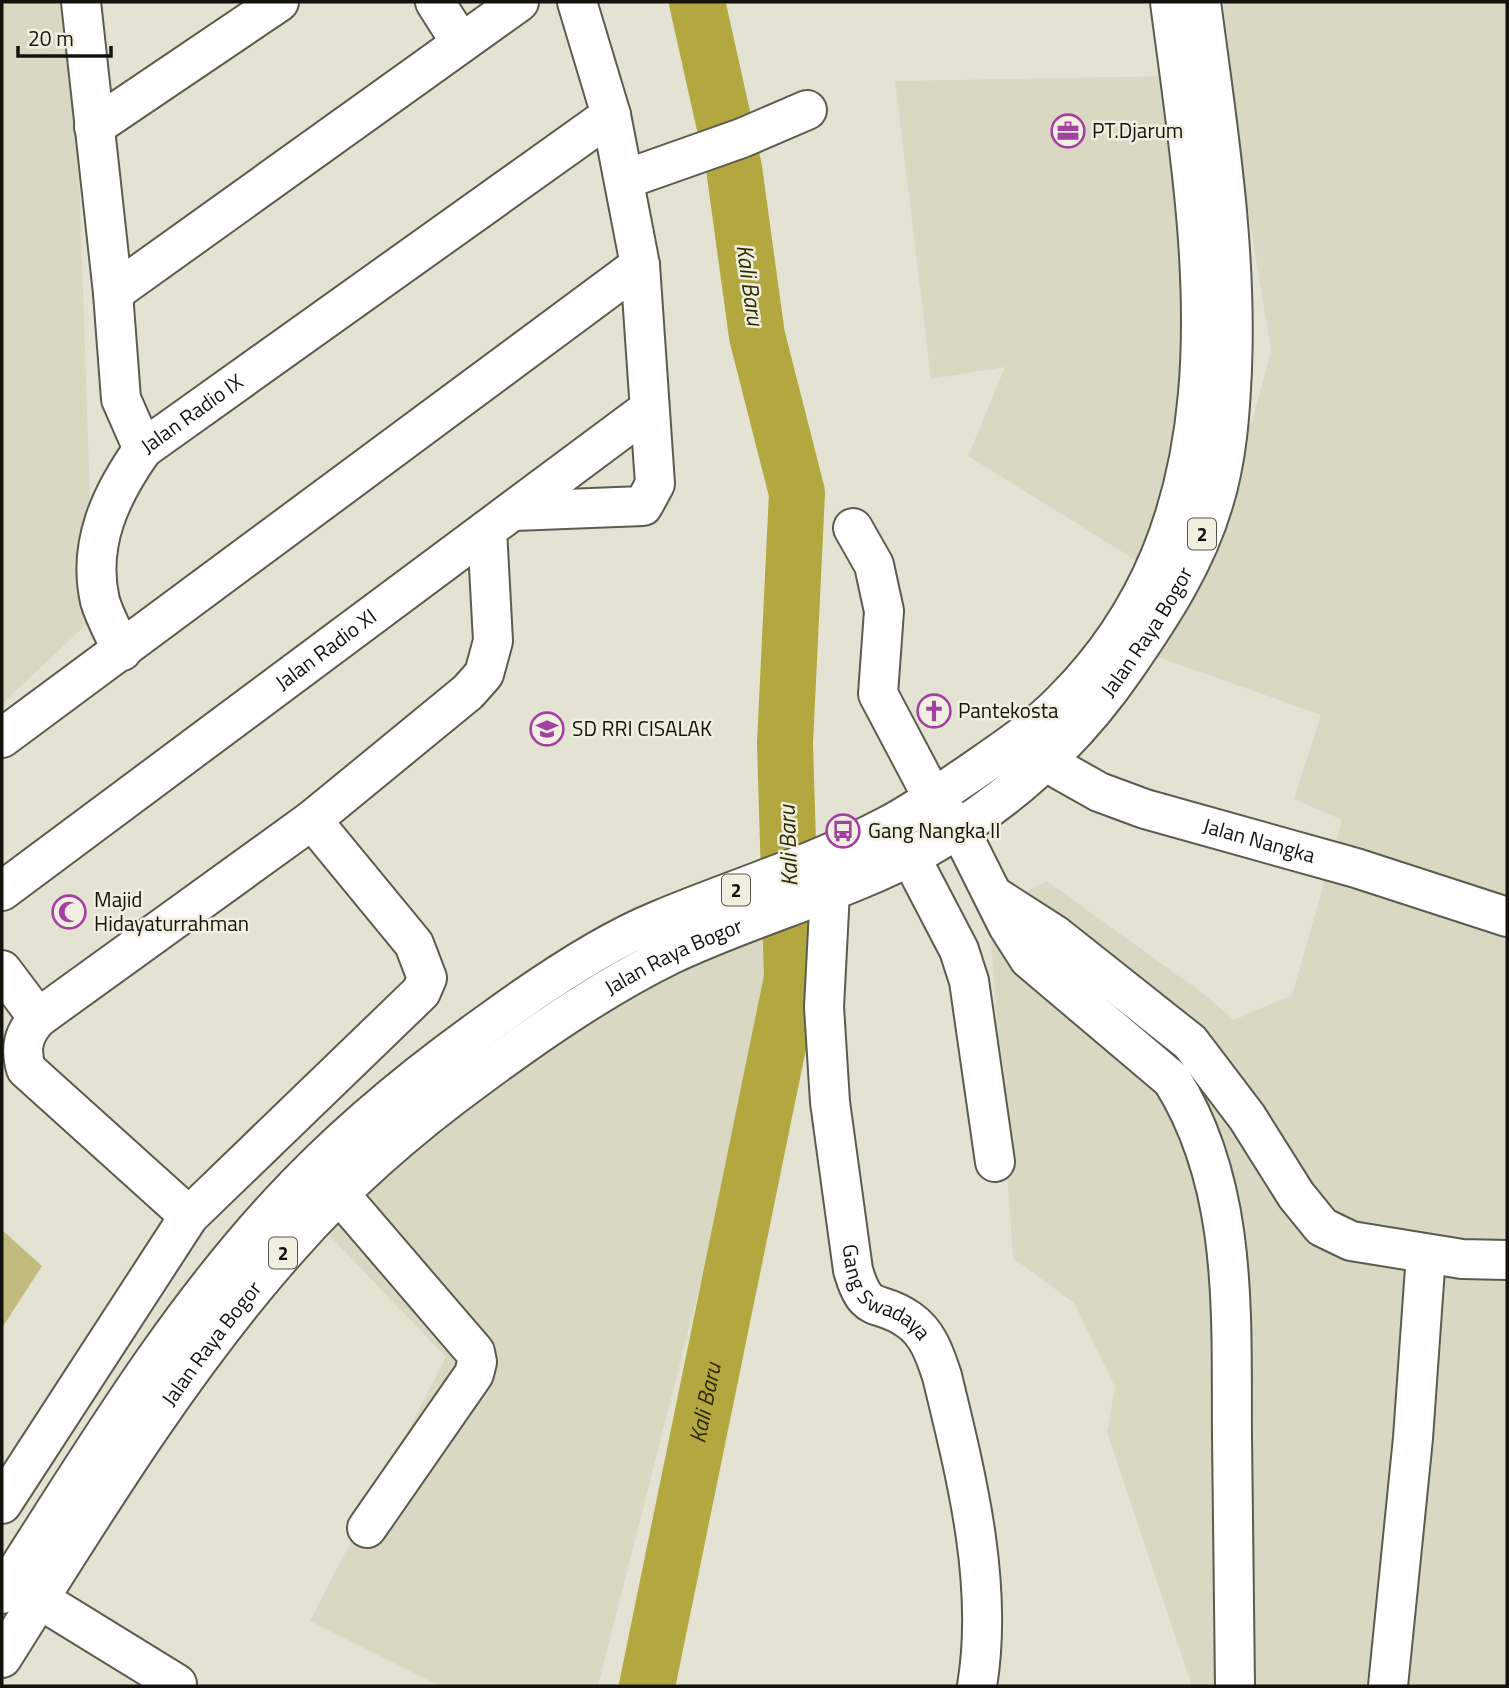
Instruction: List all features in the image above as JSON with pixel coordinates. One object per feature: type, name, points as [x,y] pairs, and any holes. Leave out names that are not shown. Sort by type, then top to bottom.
[{"type":"main road","name":"Jalan Radio IX","points":[[81,2],[113,293],[121,399],[143,449],[611,115]]},
{"type":"main road","points":[[94,127],[279,2]]},
{"type":"main road","points":[[435,2],[461,43]]},
{"type":"main road","points":[[113,293],[519,2]]},
{"type":"main road","points":[[189,1216],[26,1069],[22,1053],[27,1030],[38,1018],[312,821],[468,692],[484,674],[493,641],[500,521],[643,506],[650,498],[654,484],[640,265],[626,179],[611,115],[577,2]]},
{"type":"main road","name":"Jalan Raya Bogor","points":[[1170,2],[1198,222],[1201,367],[1209,456]]},
{"type":"main road","name":"Jalan Raya Bogor","points":[[2,1658],[183,1381],[288,1247],[327,1180],[385,1103],[491,1021],[570,969],[650,923],[825,881],[909,856],[1002,800],[1065,700],[1096,663],[1136,604],[1173,522],[1209,456],[1233,338],[1231,232],[1202,2]]},
{"type":"main road","points":[[626,179],[724,144],[807,110]]},
{"type":"main road","points":[[2,738],[640,265]]},
{"type":"main road","name":"Jalan Radio XI","points":[[2,891],[649,409]]},
{"type":"main road","points":[[122,651],[101,604],[96,577],[99,540],[119,483],[143,449]]},
{"type":"main road","points":[[853,528],[874,565],[884,611],[878,694],[933,798],[959,828],[996,897],[1008,926],[1029,959],[1172,1080],[1186,1102],[1216,1179],[1226,1233],[1231,1317],[1235,1686]]},
{"type":"main road","name":"Jalan Raya Bogor","points":[[2,1594],[149,1367],[233,1256],[327,1180],[388,1149],[481,1075],[597,996],[672,954],[825,881],[889,825],[933,798],[1037,747]]},
{"type":"main road","name":"Jalan Nangka","points":[[1037,747],[1077,781],[1146,809],[1356,869],[1507,917]]},
{"type":"main road","points":[[2,1504],[189,1216],[421,992],[427,978],[414,944],[312,821]]},
{"type":"main road","points":[[909,856],[959,950],[970,981],[995,1162]]},
{"type":"main road","name":"Gang Swadaya","points":[[825,881],[824,1007],[830,1102],[853,1270],[860,1293],[872,1307],[888,1309],[909,1320],[922,1332],[933,1350],[942,1376],[979,1558],[983,1651],[977,1686]]},
{"type":"main road","points":[[996,897],[1041,924],[1190,1042],[1247,1117],[1296,1195],[1322,1227],[1352,1241],[1462,1259],[1507,1260]]},
{"type":"main road","points":[[2,970],[38,1018]]},
{"type":"main road","points":[[327,1180],[475,1352],[477,1362],[474,1374],[367,1528]]},
{"type":"main road","points":[[1388,1686],[1413,1438],[1426,1254]]},
{"type":"main road","points":[[39,1599],[177,1684]]},
{"type":"shaded area","points":[[2,2],[60,2],[78,141],[94,617],[2,704]]},
{"type":"shaded area","points":[[1223,2],[1507,2],[1507,1686],[1192,1686],[1107,1432],[1115,1387],[1074,1303],[1013,1258],[989,910],[1047,881],[1205,995],[1234,1020],[1292,995],[1342,820],[1294,799],[1321,715],[1155,656],[1187,592],[968,456],[1005,367],[931,379],[895,81],[1174,76],[1192,410],[1251,425],[1271,351],[1248,210]]},
{"type":"shaded area","points":[[773,931],[770,1009],[598,1686],[440,1686],[310,1621],[446,1357],[324,1230],[402,1152],[587,1001]]},
{"type":"shaded area","points":[[2,1230],[42,1266],[2,1328]]},
{"type":"waterway","name":"Kali Baru","points":[[647,1686],[792,978],[785,743],[797,493],[757,336],[734,168],[697,2]]},
{"type":"place","name":"PT.Djarum","points":[[1068,131]]},
{"type":"place","name":"Pantekosta","points":[[934,711]]},
{"type":"place","name":"SD RRI CISALAK","points":[[547,729]]},
{"type":"place","name":"Gang Nangka II","points":[[843,831]]},
{"type":"place","name":"Majid Hidayaturrahman","points":[[69,912]]}]
